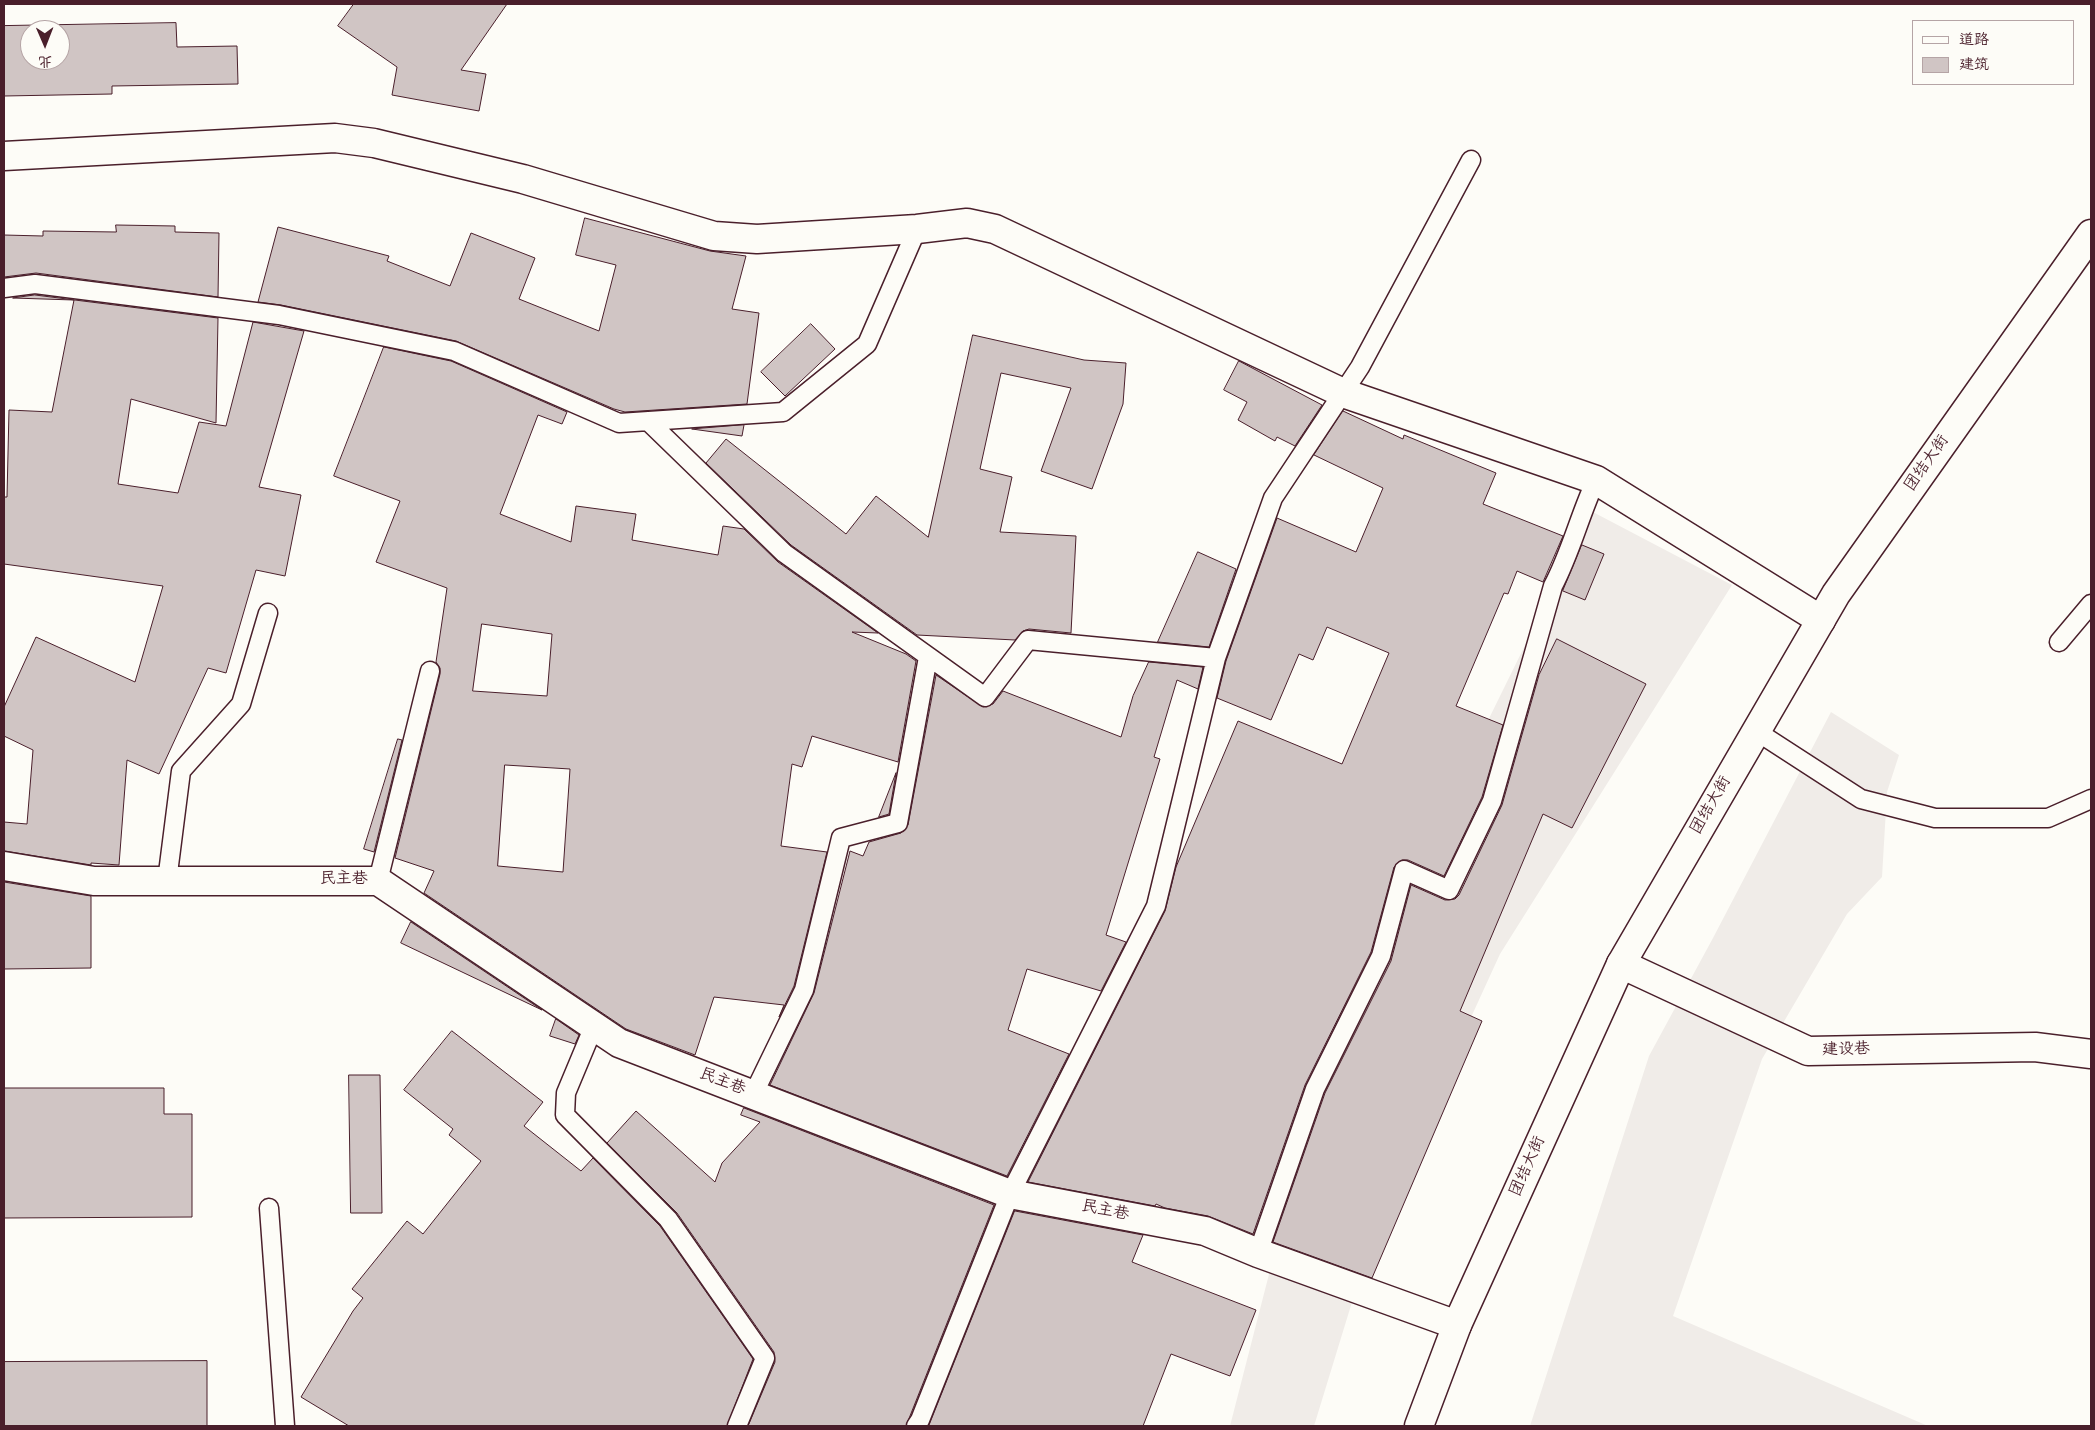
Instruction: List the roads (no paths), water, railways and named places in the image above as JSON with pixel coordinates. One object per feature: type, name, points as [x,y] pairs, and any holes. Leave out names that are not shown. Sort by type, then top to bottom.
[{"type":"street","points":[[4,156],[334,138],[374,143],[523,180],[714,236],[757,239],[917,229],[967,222],[995,229],[1343,393],[1596,480],[1821,620]]},
{"type":"street","name":"团结大街","points":[[1419,1426],[1457,1325],[1621,964],[1836,594],[2091,234]]},
{"type":"street","name":"民主巷","points":[[4,866],[94,881],[378,881],[619,1042],[1010,1194],[1205,1231],[1258,1253],[1457,1325]]},
{"type":"street","name":"建设巷","points":[[1621,964],[1808,1051],[2035,1047],[2091,1054]]},
{"type":"lane","points":[[916,1426],[1010,1194],[1156,906],[1216,658],[1273,498],[1360,368],[1471,160]]},
{"type":"lane","points":[[4,288],[35,284],[289,317],[454,351],[619,423],[783,412],[866,344],[917,229]]},
{"type":"lane","points":[[648,421],[784,554],[985,697],[1028,640],[1216,658]]},
{"type":"lane","points":[[1258,1253],[1315,1089],[1381,956],[1404,870],[1449,890],[1492,801],[1553,586],[1563,567],[1584,504],[1596,480]]},
{"type":"lane","points":[[2060,642],[2091,604]]},
{"type":"lane","points":[[167,881],[181,771],[241,704],[268,613]]},
{"type":"lane","points":[[754,1095],[804,990],[842,838],[898,823],[928,657]]},
{"type":"lane","points":[[378,881],[430,671]]},
{"type":"lane","points":[[1756,731],[1861,799],[1935,818],[2048,818],[2091,799]]},
{"type":"lane","points":[[594,1026],[566,1093],[565,1115],[668,1219],[765,1358],[737,1426]]},
{"type":"lane","points":[[269,1208],[285,1426]]}]
